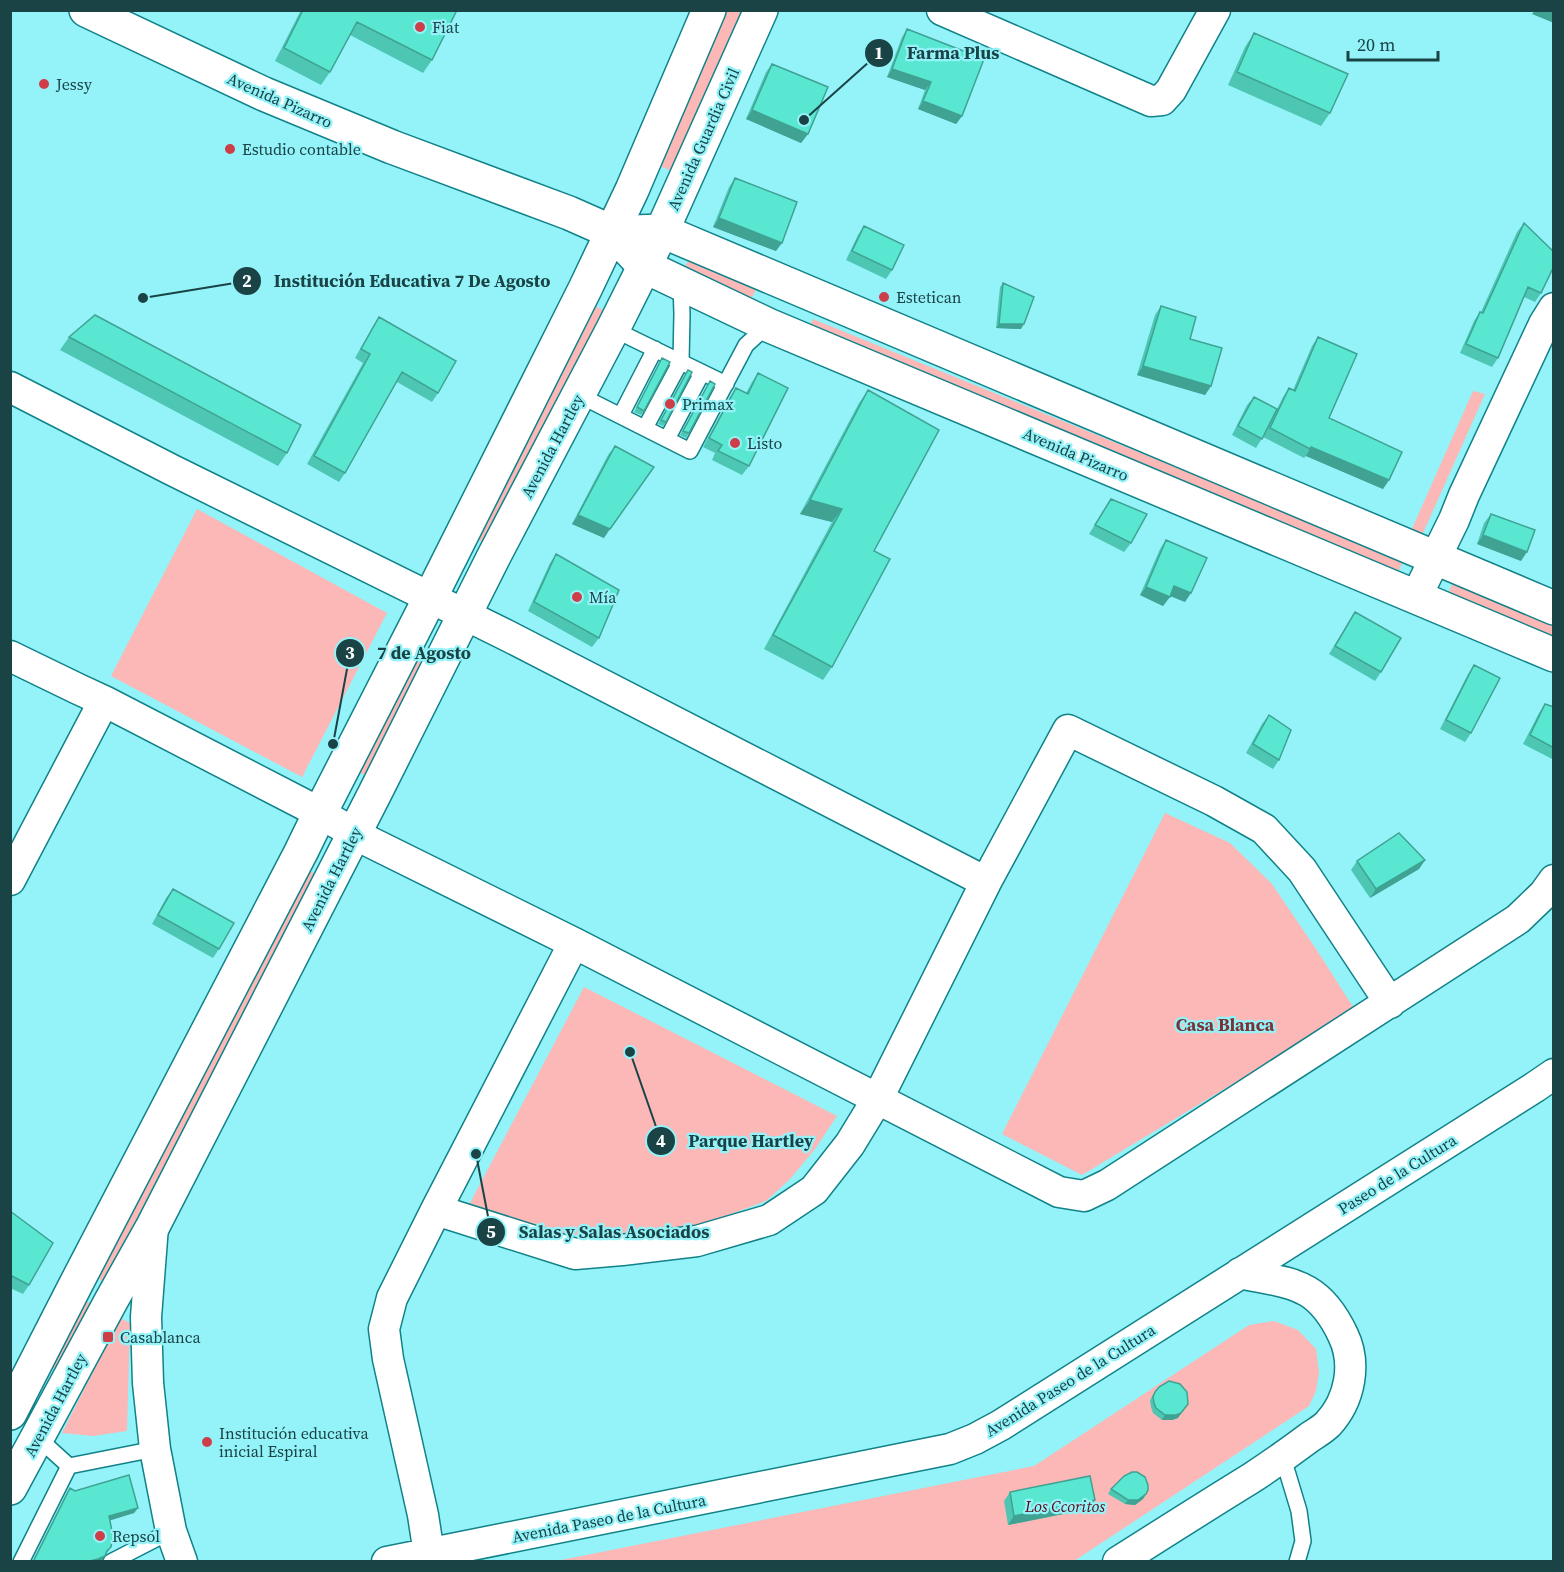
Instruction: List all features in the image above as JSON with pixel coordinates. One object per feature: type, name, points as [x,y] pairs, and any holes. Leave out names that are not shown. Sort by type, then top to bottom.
[{"type":"main road","name":"Avenida Pizarro","points":[[86,10],[274,98],[392,147],[569,213],[612,232],[644,266],[768,325],[1554,655]]},
{"type":"main road","points":[[10,1413],[296,863],[430,598],[632,190],[709,10]]},
{"type":"main road","name":"Avenida Guardia Civil","points":[[644,266],[662,231],[761,10]]},
{"type":"main road","name":"Avenida Pizarro","points":[[612,232],[662,231],[1554,608]]},
{"type":"main road","name":"Avenida Hartley","points":[[10,1488],[153,1226],[644,266]]},
{"type":"street","points":[[942,10],[1150,101],[1162,100],[1171,90],[1215,10]]},
{"type":"street","points":[[1416,597],[1544,324],[1554,308]]},
{"type":"street","points":[[10,387],[464,615],[986,882]]},
{"type":"street","points":[[10,656],[104,700],[354,833],[574,943],[1059,1192],[1084,1196],[1107,1185],[1518,919],[1544,894],[1554,880]]},
{"type":"street","points":[[10,880],[104,700]]},
{"type":"street","points":[[435,1210],[575,1254],[697,1241],[769,1220],[814,1190],[850,1144],[878,1098],[986,882],[1068,730],[1215,801],[1264,829],[1302,870],[1390,1003]]},
{"type":"street","points":[[429,1554],[423,1515],[388,1359],[384,1329],[393,1298],[435,1210],[574,943]]},
{"type":"street","name":"Paseo de la Cultura","points":[[1240,1273],[1554,1074]]},
{"type":"street","points":[[153,1226],[146,1317],[148,1383],[154,1449],[171,1531],[183,1562]]},
{"type":"street","points":[[1118,1562],[1283,1458],[1328,1424],[1341,1405],[1349,1385],[1350,1363],[1346,1340],[1334,1317],[1319,1298],[1298,1286],[1240,1273]]},
{"type":"street","name":"Avenida Paseo de la Cultura","points":[[387,1562],[950,1449],[1001,1425],[1240,1273]]},
{"type":"lane","points":[[645,428],[681,361],[681,283]]},
{"type":"lane","points":[[579,395],[690,451],[747,345],[768,325]]},
{"type":"lane","points":[[613,328],[726,384]]},
{"type":"lane","points":[[621,416],[655,349]]},
{"type":"lane","points":[[667,439],[702,373]]},
{"type":"lane","points":[[37,1437],[69,1466]]},
{"type":"lane","points":[[69,1466],[154,1449]]},
{"type":"lane","points":[[1283,1458],[1299,1511],[1303,1541],[1297,1562]]},
{"type":"lane","points":[[21,1562],[69,1466]]},
{"type":"lane","points":[[111,1562],[171,1531]]},
{"type":"green space","points":[[726,11],[744,11],[674,172],[660,166]]},
{"type":"green space","points":[[689,259],[756,290],[751,299],[684,269]]},
{"type":"green space","points":[[591,304],[605,311],[488,545],[475,538]]},
{"type":"green space","points":[[813,319],[1403,560],[1399,571],[808,330]]},
{"type":"green space","points":[[1473,391],[1485,394],[1423,533],[1411,531]]},
{"type":"green space","points":[[197,509],[387,613],[302,777],[111,676]]},
{"type":"green space","points":[[1453,583],[1553,626],[1553,639],[1448,593]]},
{"type":"green space","points":[[413,659],[424,665],[367,776],[356,771]]},
{"type":"green space","points":[[1165,813],[1230,843],[1272,884],[1355,1010],[1082,1175],[1002,1134]]},
{"type":"green space","points":[[305,869],[316,874],[103,1283],[96,1274]]},
{"type":"green space","points":[[584,987],[837,1116],[815,1149],[790,1179],[766,1201],[690,1229],[596,1237],[536,1231],[469,1205]]},
{"type":"green space","points":[[85,1300],[91,1304],[55,1369],[51,1368]]},
{"type":"green space","points":[[120,1318],[130,1323],[127,1431],[93,1436],[62,1433]]},
{"type":"green space","name":"Los Ccoritos","points":[[1274,1321],[1298,1330],[1316,1349],[1319,1372],[1316,1391],[1309,1406],[1074,1561],[551,1562],[1034,1466],[1249,1325]]},
{"type":"building","points":[[303,10],[457,10],[432,60],[357,22],[330,72],[284,48]]},
{"type":"building","points":[[907,29],[984,59],[962,116],[923,101],[931,82],[892,69]]},
{"type":"building","points":[[1254,33],[1348,74],[1330,113],[1237,72]]},
{"type":"building","points":[[772,64],[828,87],[808,134],[752,110]]},
{"type":"building","points":[[735,178],[797,202],[782,243],[719,218]]},
{"type":"building","points":[[1524,223],[1554,252],[1554,266],[1541,293],[1528,287],[1498,358],[1466,344],[1480,312],[1483,313]]},
{"type":"building","points":[[864,226],[904,245],[892,270],[852,251]]},
{"type":"building","points":[[1003,283],[1034,297],[1024,324],[999,324]]},
{"type":"building","points":[[1161,306],[1196,317],[1190,339],[1222,348],[1211,386],[1143,366]]},
{"type":"building","points":[[95,315],[301,425],[287,453],[69,337]]},
{"type":"building","points":[[379,317],[456,361],[438,393],[402,372],[345,473],[314,456],[370,354],[361,349]]},
{"type":"building","points":[[1318,337],[1357,354],[1329,418],[1402,452],[1389,480],[1311,447],[1310,449],[1270,428],[1289,388],[1295,391]]},
{"type":"building","points":[[662,358],[670,362],[644,411],[637,407]]},
{"type":"building","points":[[688,370],[692,372],[666,422],[661,420]]},
{"type":"building","points":[[758,373],[788,388],[749,466],[718,451],[722,445],[709,438],[736,388],[748,394]]},
{"type":"building","points":[[710,381],[715,384],[689,433],[683,431]]},
{"type":"building","points":[[868,390],[939,430],[874,551],[890,559],[832,667],[773,635],[842,509],[810,500]]},
{"type":"building","points":[[1254,397],[1277,409],[1262,439],[1238,426]]},
{"type":"building","points":[[615,446],[654,467],[610,529],[578,515]]},
{"type":"building","points":[[1111,499],[1147,514],[1131,543],[1095,525]]},
{"type":"building","points":[[1491,514],[1535,530],[1527,552],[1483,535]]},
{"type":"building","points":[[1166,540],[1207,558],[1191,593],[1174,586],[1170,597],[1146,587]]},
{"type":"building","points":[[556,554],[619,590],[599,638],[534,602]]},
{"type":"building","points":[[1355,612],[1401,638],[1381,672],[1335,646]]},
{"type":"building","points":[[1474,665],[1500,678],[1471,733],[1446,720]]},
{"type":"building","points":[[1545,704],[1554,707],[1554,748],[1530,735]]},
{"type":"building","points":[[1269,715],[1291,730],[1279,760],[1253,744]]},
{"type":"building","points":[[1399,833],[1425,860],[1376,889],[1357,861]]},
{"type":"building","points":[[173,889],[234,923],[219,949],[158,915]]},
{"type":"building","points":[[10,1211],[53,1243],[29,1285],[10,1275]]},
{"type":"building","points":[[1169,1381],[1180,1384],[1187,1392],[1188,1404],[1181,1413],[1176,1415],[1165,1415],[1156,1408],[1154,1403],[1155,1392]]},
{"type":"building","points":[[1132,1472],[1145,1477],[1148,1485],[1146,1494],[1138,1500],[1128,1500],[1111,1489],[1124,1476]]},
{"type":"building","points":[[129,1475],[138,1508],[109,1516],[113,1536],[111,1547],[105,1556],[86,1562],[33,1562],[70,1488],[75,1491]]},
{"type":"building","points":[[1090,1476],[1095,1500],[1014,1516],[1010,1492]]},
{"type":"place","name":"Fiat","points":[[420,27]]},
{"type":"place","name":"Jessy","points":[[44,84]]},
{"type":"place","name":"Farma Plus","points":[[804,120]]},
{"type":"place","name":"Estudio contable","points":[[230,149]]},
{"type":"place","name":"Estetican","points":[[884,297]]},
{"type":"place","name":"Institución Educativa 7 De Agosto","points":[[143,298]]},
{"type":"place","name":"Primax","points":[[670,404]]},
{"type":"place","name":"Listo","points":[[735,443]]},
{"type":"place","name":"Mía","points":[[577,597]]},
{"type":"place","name":"7 de Agosto","points":[[333,744]]},
{"type":"place","name":"Parque Hartley","points":[[630,1052]]},
{"type":"place","name":"Salas y Salas Asociados","points":[[476,1154]]},
{"type":"place","name":"Casablanca","points":[[108,1337]]},
{"type":"place","name":"Institución educativa inicial Espiral","points":[[207,1442]]},
{"type":"place","name":"Repsol","points":[[100,1536]]},
{"type":"district","name":"Casa Blanca","points":[[1225,1024]]}]
